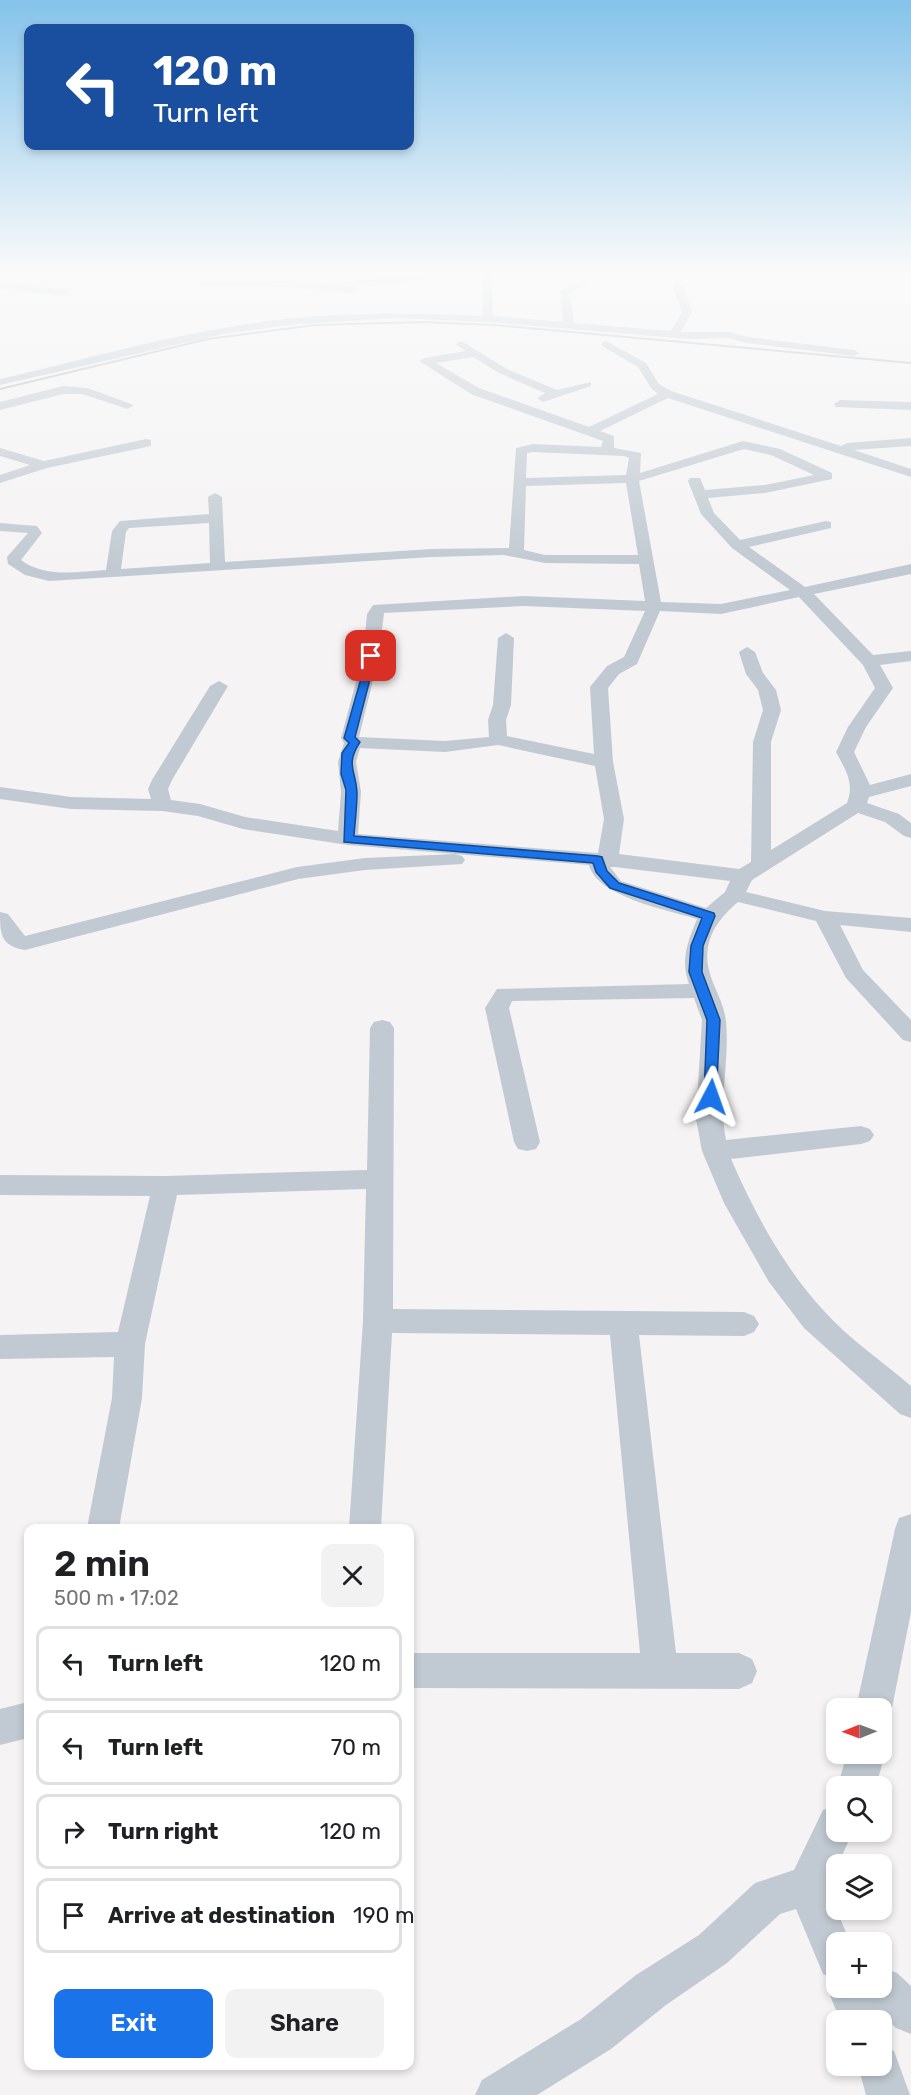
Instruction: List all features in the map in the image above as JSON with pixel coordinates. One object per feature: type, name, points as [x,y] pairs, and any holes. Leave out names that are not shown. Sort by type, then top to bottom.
[{"type":"street","points":[[0,382],[51,370]]},
{"type":"street","points":[[439,370],[475,391],[610,439],[606,451]]},
{"type":"street","points":[[500,370],[557,394]]},
{"type":"street","points":[[645,370],[655,386],[668,394],[911,473]]},
{"type":"street","points":[[518,406],[587,384]]},
{"type":"street","points":[[0,406],[63,390],[83,391],[128,405]]},
{"type":"street","points":[[591,431],[668,394]]},
{"type":"street","points":[[840,404],[909,407]]},
{"type":"street","points":[[835,448],[911,442]]},
{"type":"street","points":[[0,479],[44,465],[146,443]]},
{"type":"street","points":[[519,482],[632,479],[685,465],[735,447],[752,445],[794,460],[827,476],[765,489],[701,494]]},
{"type":"street","points":[[516,553],[521,451],[532,448],[606,451],[633,453],[636,456],[632,479],[654,608],[631,660],[613,669],[599,687],[604,762],[614,819],[608,848],[609,857],[602,872],[615,885],[709,916]]},
{"type":"street","points":[[0,452],[44,465]]},
{"type":"street","points":[[685,465],[701,494],[708,514],[737,545],[804,593],[880,676],[884,688],[868,714],[851,734],[845,752],[861,782],[859,799]]},
{"type":"street","points":[[215,497],[218,568]]},
{"type":"street","points":[[113,574],[118,531],[125,524],[216,518]]},
{"type":"street","points":[[737,545],[826,525]]},
{"type":"street","points":[[0,527],[28,527],[35,533],[31,542],[15,555],[13,561],[28,574],[42,576],[218,568],[432,553],[516,553],[559,560],[646,560]]},
{"type":"street","points":[[604,762],[498,740],[484,744],[430,746],[354,742],[350,738],[371,656],[375,614],[379,608],[524,601],[722,609],[911,569]]},
{"type":"street","points":[[498,740],[497,720],[502,705],[506,638]]},
{"type":"street","points":[[746,879],[762,742],[772,711],[767,690],[754,674],[747,652]]},
{"type":"street","points":[[869,662],[911,656]]},
{"type":"street","points":[[162,805],[158,789],[162,780],[219,686]]},
{"type":"street","points":[[348,839],[351,790],[346,774],[347,753],[354,742]]},
{"type":"street","points":[[911,780],[859,799],[746,879],[709,916],[697,946],[696,972],[714,1020],[709,1119],[715,1151],[737,1203],[779,1274],[814,1320],[911,1405]]},
{"type":"street","points":[[0,793],[71,803],[162,805],[200,810],[243,823],[348,839],[607,860],[746,879],[825,917],[911,925]]},
{"type":"street","points":[[859,799],[911,832]]},
{"type":"street","points":[[0,919],[10,937],[17,943],[25,943],[297,873],[365,864],[483,859],[511,852]]},
{"type":"street","points":[[825,917],[854,973],[908,1028]]},
{"type":"street","points":[[527,1142],[497,1008],[505,994],[702,991]]},
{"type":"street","points":[[365,1524],[378,1321],[382,1028]]},
{"type":"street","points":[[715,1151],[861,1136]]},
{"type":"street","points":[[0,1185],[166,1186],[380,1179]]},
{"type":"street","points":[[104,1524],[127,1398],[130,1344],[166,1186]]},
{"type":"street","points":[[378,1321],[744,1324]]},
{"type":"street","points":[[623,1323],[660,1671]]},
{"type":"street","points":[[0,1347],[130,1344]]},
{"type":"street","points":[[876,1698],[911,1529]]},
{"type":"street","points":[[414,1671],[739,1671]]},
{"type":"street","points":[[0,1727],[24,1721]]},
{"type":"street","points":[[497,2095],[596,2034],[651,1990],[713,1949],[769,1897],[807,1886],[828,1842]]},
{"type":"street","points":[[807,1886],[827,1932]]},
{"type":"street","points":[[892,1997],[911,2013]]},
{"type":"street","points":[[882,2076],[888,2095]]},
{"type":"railway","points":[[0,389],[80,370]]},
{"type":"route","points":[[371,656],[350,738],[354,742],[347,753],[346,774],[351,790],[348,839],[598,860],[602,872],[615,885],[709,916],[697,946],[696,972],[714,1020],[711,1097]]}]
